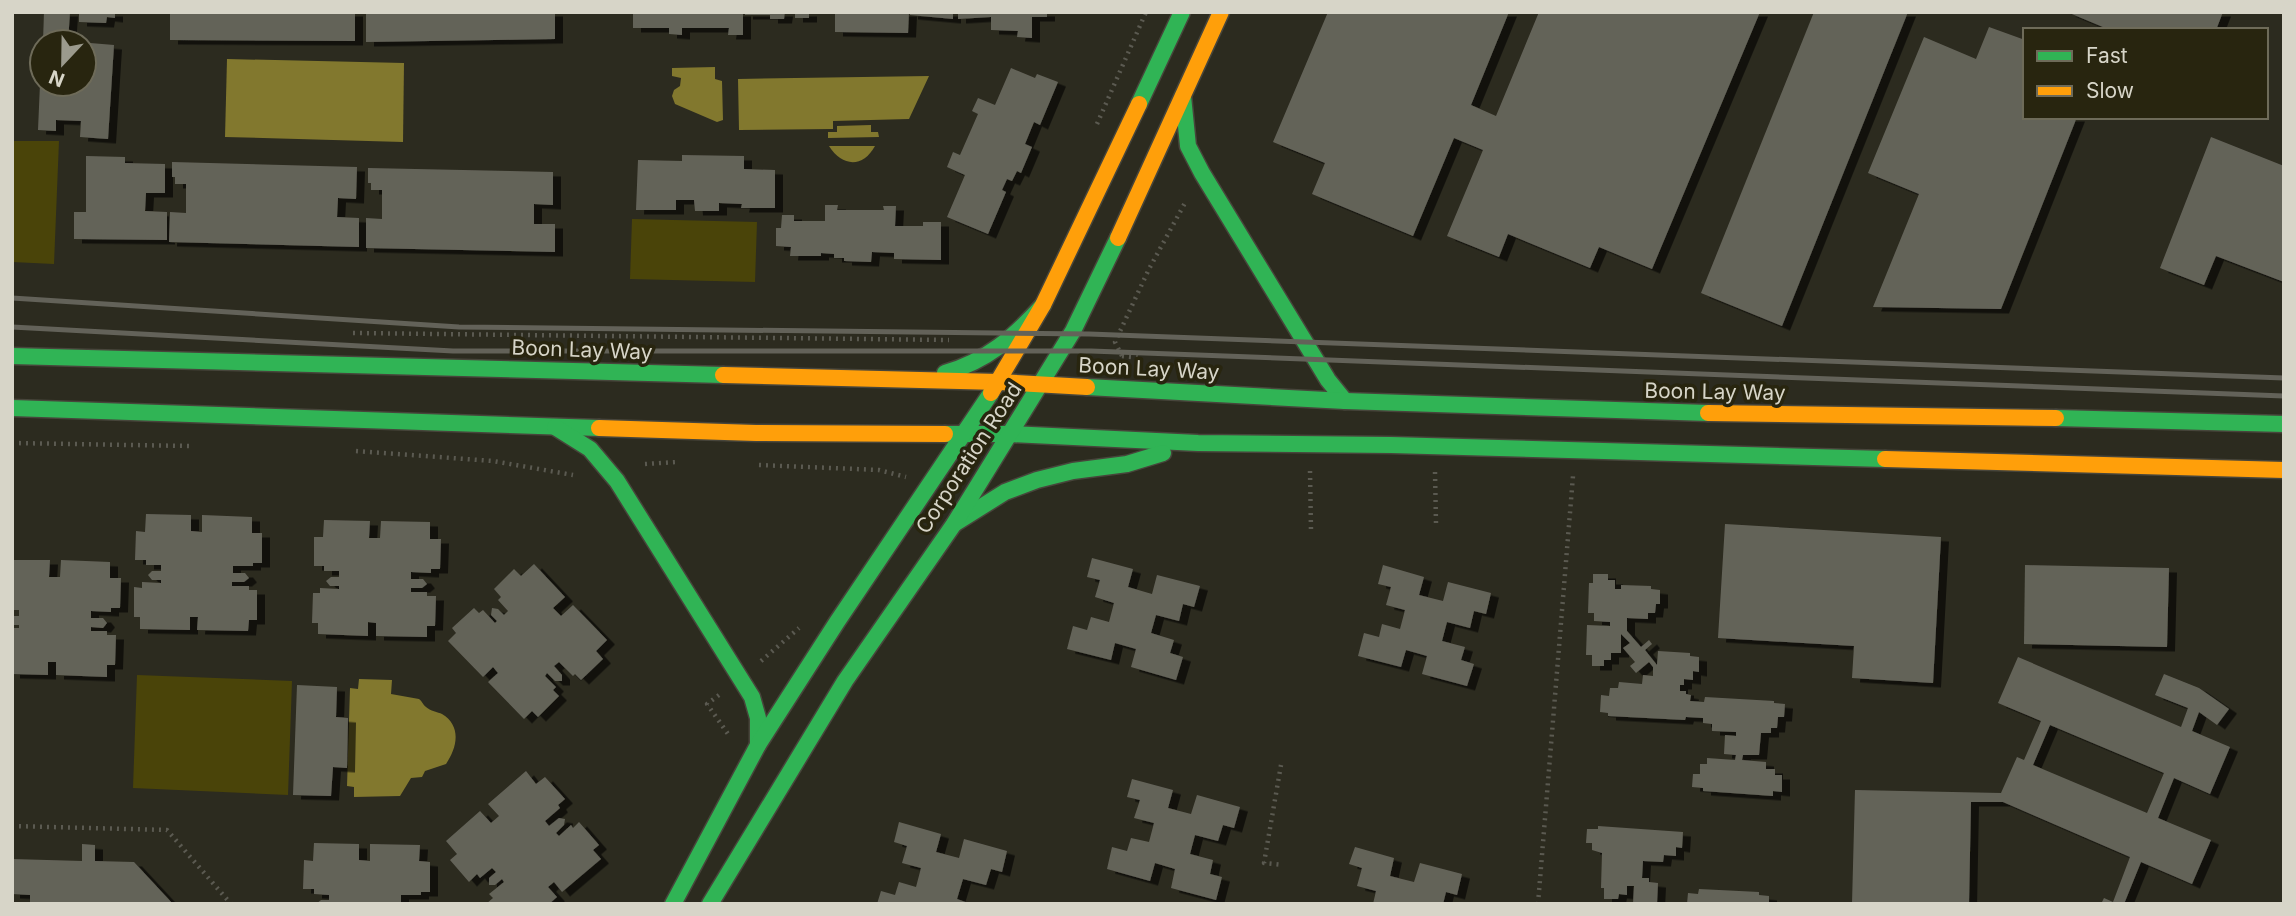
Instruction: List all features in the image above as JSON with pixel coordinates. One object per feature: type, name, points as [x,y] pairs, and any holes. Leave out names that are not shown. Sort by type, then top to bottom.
[{"type":"main road","name":"Corporation Road","points":[[673,904],[758,745],[837,622],[966,433],[1043,305],[1182,12]]},
{"type":"main road","name":"Corporation Road","points":[[710,904],[845,681],[954,524],[1073,331],[1114,248],[1221,12]]},
{"type":"main road","points":[[1183,96],[1188,146],[1202,173],[1324,374],[1345,401]]},
{"type":"main road","points":[[917,379],[964,368],[991,355],[1012,339],[1043,305]]},
{"type":"main road","name":"Boon Lay Way","points":[[12,356],[917,379],[1345,401],[1660,412],[2284,424]]},
{"type":"main road","points":[[12,408],[756,433],[1010,434],[1198,443],[2284,470]]},
{"type":"main road","points":[[552,426],[580,440],[603,461],[752,697],[758,719],[758,745]]},
{"type":"main road","points":[[954,524],[1005,492],[1037,480],[1073,471],[1127,464],[1198,443]]},
{"type":"path","points":[[1095,128],[1146,12]]},
{"type":"path","points":[[1122,356],[1115,342],[1149,269],[1202,173]]},
{"type":"path","points":[[350,333],[958,340]]},
{"type":"path","points":[[12,443],[200,446]]},
{"type":"path","points":[[351,451],[494,461],[574,475],[582,482]]},
{"type":"path","points":[[1538,904],[1575,451]]},
{"type":"path","points":[[645,464],[685,461]]},
{"type":"path","points":[[750,464],[879,470],[908,477]]},
{"type":"path","points":[[1310,470],[1311,531]]},
{"type":"path","points":[[1435,472],[1436,523]]},
{"type":"path","points":[[1281,765],[1264,863],[1283,865]]},
{"type":"path","points":[[12,826],[167,830],[231,904]]},
{"type":"shaded area","points":[[227,59],[404,63],[403,142],[225,137]]},
{"type":"shaded area","points":[[715,67],[715,79],[722,81],[723,120],[717,122],[675,104],[672,96],[674,90],[680,86],[681,78],[672,76],[672,68]]},
{"type":"shaded area","points":[[929,76],[909,119],[833,121],[833,129],[739,130],[738,79]]},
{"type":"shaded area","points":[[871,125],[871,132],[878,132],[879,137],[828,138],[828,132],[837,132],[837,126]]},
{"type":"shaded area","points":[[12,141],[59,141],[54,264],[12,262]]},
{"type":"shaded area","points":[[829,146],[875,146],[865,158],[852,162],[840,158]]},
{"type":"shaded area","points":[[632,219],[757,222],[755,282],[630,279]]},
{"type":"shaded area","points":[[137,675],[292,681],[288,795],[133,788]]},
{"type":"shaded area","points":[[359,679],[392,680],[391,694],[419,699],[453,725],[455,744],[446,764],[425,771],[422,777],[411,778],[400,796],[354,797],[354,787],[347,786],[350,688],[358,689]]},
{"type":"building","points":[[44,12],[70,12],[69,28],[43,28]]},
{"type":"building","points":[[79,12],[115,12],[115,18],[107,17],[106,23],[79,22]]},
{"type":"building","points":[[170,12],[355,12],[355,41],[170,40]]},
{"type":"building","points":[[366,12],[555,12],[555,39],[366,42]]},
{"type":"building","points":[[633,12],[743,12],[743,35],[728,35],[729,28],[682,28],[682,35],[669,34],[669,28],[633,28]]},
{"type":"building","points":[[745,12],[785,12],[784,19],[770,19],[770,15],[745,15]]},
{"type":"building","points":[[795,12],[809,12],[809,18],[795,18]]},
{"type":"building","points":[[835,12],[909,12],[908,33],[835,32]]},
{"type":"building","points":[[910,12],[953,12],[953,19],[910,15]]},
{"type":"building","points":[[958,12],[1047,12],[1047,17],[1032,17],[1032,38],[1017,37],[1018,31],[991,30],[991,17],[958,19]]},
{"type":"building","points":[[1328,12],[1509,12],[1471,105],[1496,116],[1539,12],[1760,12],[1652,269],[1599,247],[1590,268],[1508,234],[1499,257],[1447,236],[1483,150],[1454,138],[1413,236],[1312,194],[1325,163],[1273,142]]},
{"type":"building","points":[[1814,12],[1908,12],[1782,326],[1701,293]]},
{"type":"building","points":[[2067,12],[2223,12],[2217,28],[2105,28]]},
{"type":"building","points":[[1989,27],[2023,39],[2023,119],[2076,119],[2001,309],[1873,307],[1919,194],[1868,173],[1924,37],[1976,59]]},
{"type":"building","points":[[98,44],[114,45],[108,139],[80,137],[81,121],[56,120],[56,131],[38,130],[39,98],[98,98]]},
{"type":"building","points":[[1011,68],[1035,78],[1037,74],[1058,82],[1040,125],[1034,122],[1025,144],[1032,147],[1021,173],[1017,171],[1012,181],[1007,179],[1002,190],[1006,192],[988,234],[947,217],[965,175],[947,167],[953,152],[960,155],[978,114],[972,111],[978,98],[995,105]]},
{"type":"building","points":[[2211,137],[2284,166],[2284,282],[2216,256],[2204,285],[2160,268]]},
{"type":"building","points":[[682,155],[744,156],[744,169],[775,170],[775,208],[741,208],[742,204],[719,203],[719,211],[695,211],[694,200],[676,200],[676,210],[636,210],[638,160],[682,161]]},
{"type":"building","points":[[86,156],[125,157],[125,163],[165,164],[165,193],[146,193],[145,211],[167,212],[167,240],[74,239],[74,212],[86,212]]},
{"type":"building","points":[[172,162],[357,167],[356,199],[338,198],[337,217],[359,218],[359,247],[169,242],[170,212],[186,213],[186,184],[175,184]]},
{"type":"building","points":[[368,168],[553,172],[553,205],[534,204],[534,224],[555,224],[555,252],[366,248],[366,218],[382,219],[382,190],[371,190]]},
{"type":"building","points":[[825,205],[838,205],[837,210],[884,210],[883,206],[896,206],[895,226],[923,226],[923,222],[941,222],[941,260],[894,259],[894,253],[872,252],[871,262],[844,261],[844,258],[834,258],[834,254],[790,256],[791,247],[776,246],[776,228],[781,228],[782,215],[794,215],[794,221],[825,221]]},
{"type":"building","points":[[146,514],[191,515],[191,531],[202,532],[202,515],[252,517],[252,533],[262,533],[262,563],[233,566],[233,573],[245,573],[249,578],[244,582],[232,582],[232,586],[249,586],[249,590],[257,590],[257,620],[249,620],[248,631],[197,630],[198,617],[190,617],[190,630],[140,629],[140,617],[134,617],[134,587],[142,588],[142,582],[161,583],[161,580],[152,580],[148,575],[152,571],[161,571],[161,565],[146,565],[146,560],[135,560],[136,531],[145,532]]},
{"type":"building","points":[[324,520],[370,521],[369,538],[380,538],[381,521],[430,522],[430,539],[441,539],[440,569],[431,569],[431,573],[411,572],[411,579],[423,579],[427,584],[422,588],[411,588],[411,592],[427,592],[427,596],[436,596],[435,626],[427,626],[427,637],[376,636],[376,623],[368,622],[368,636],[318,634],[318,623],[312,623],[313,593],[320,593],[320,588],[339,589],[339,586],[330,586],[326,581],[331,577],[339,577],[339,571],[324,571],[324,566],[314,566],[314,537],[323,537]]},
{"type":"building","points":[[1725,524],[1941,537],[1933,683],[1852,678],[1854,646],[1718,638]]},
{"type":"building","points":[[1092,558],[1133,569],[1128,587],[1152,594],[1157,575],[1200,586],[1194,607],[1183,604],[1179,621],[1156,615],[1151,633],[1174,640],[1170,653],[1183,657],[1176,680],[1131,667],[1136,649],[1115,643],[1111,660],[1067,649],[1073,626],[1087,630],[1091,617],[1109,622],[1114,603],[1095,597],[1100,580],[1087,577]]},
{"type":"building","points":[[12,560],[50,560],[49,577],[60,577],[61,560],[110,562],[110,578],[121,578],[120,608],[111,608],[111,612],[91,611],[91,618],[103,618],[107,623],[103,628],[91,627],[91,631],[107,631],[107,635],[116,635],[115,665],[107,665],[107,677],[56,675],[56,662],[48,662],[48,675],[12,674],[12,628],[19,628],[19,625],[12,625],[12,616],[19,616],[19,610],[12,610]]},
{"type":"building","points":[[534,564],[565,597],[553,608],[561,616],[573,605],[607,640],[596,651],[603,659],[581,680],[559,662],[554,666],[562,675],[562,681],[555,681],[547,673],[545,676],[556,687],[553,690],[559,696],[538,717],[532,711],[524,719],[488,682],[498,673],[493,667],[483,677],[448,641],[456,633],[452,628],[474,608],[479,613],[483,610],[495,623],[497,621],[491,615],[492,608],[498,609],[504,615],[508,611],[498,600],[501,597],[494,589],[514,569],[521,576]]},
{"type":"building","points":[[1383,565],[1424,577],[1419,595],[1443,601],[1448,582],[1491,593],[1486,614],[1474,611],[1470,628],[1447,622],[1442,641],[1465,647],[1461,660],[1474,664],[1467,686],[1422,674],[1427,656],[1406,650],[1401,667],[1358,656],[1364,633],[1379,637],[1382,624],[1400,629],[1405,610],[1386,605],[1391,587],[1378,584]]},
{"type":"building","points":[[2025,565],[2169,568],[2167,647],[2024,644]]},
{"type":"building","points":[[1593,574],[1608,574],[1608,580],[1615,580],[1615,589],[1621,589],[1621,585],[1651,586],[1651,589],[1660,590],[1660,604],[1656,604],[1655,613],[1648,613],[1648,619],[1627,618],[1627,631],[1641,647],[1649,640],[1652,644],[1645,650],[1657,665],[1658,651],[1690,653],[1690,656],[1699,657],[1699,672],[1693,671],[1693,680],[1684,679],[1684,685],[1680,685],[1680,691],[1691,695],[1690,701],[1704,702],[1705,697],[1785,704],[1784,717],[1778,717],[1777,728],[1771,728],[1771,733],[1761,733],[1759,755],[1743,755],[1742,760],[1766,762],[1766,769],[1775,769],[1775,775],[1782,775],[1782,792],[1773,791],[1773,796],[1703,791],[1703,788],[1692,787],[1693,774],[1700,774],[1700,764],[1707,764],[1707,758],[1735,760],[1736,755],[1724,754],[1725,735],[1736,736],[1736,732],[1712,731],[1712,724],[1703,723],[1703,718],[1686,717],[1685,720],[1608,716],[1608,713],[1600,712],[1601,695],[1609,696],[1610,688],[1618,688],[1619,682],[1642,684],[1643,675],[1653,676],[1653,667],[1649,662],[1636,673],[1630,666],[1635,662],[1623,648],[1630,643],[1621,634],[1621,653],[1611,653],[1611,660],[1604,660],[1604,666],[1592,666],[1592,655],[1586,655],[1587,625],[1610,626],[1610,622],[1594,621],[1594,613],[1588,613],[1589,583],[1593,583]]},
{"type":"building","points":[[2018,657],[2181,727],[2188,708],[2155,695],[2164,674],[2199,688],[2229,709],[2217,725],[2199,712],[2192,731],[2230,747],[2210,794],[2174,778],[2158,818],[2211,840],[2192,884],[2141,862],[2124,904],[2101,904],[2104,898],[2113,902],[2130,857],[2003,802],[1971,802],[1969,904],[1852,904],[1855,790],[2001,793],[2017,757],[2024,760],[2041,721],[1998,703]],"holes":[[[2050,725],[2164,773],[2147,813],[2033,765]]]},
{"type":"building","points":[[297,685],[337,687],[336,717],[348,718],[347,768],[333,767],[331,796],[293,795]]},
{"type":"building","points":[[526,771],[536,784],[545,777],[565,799],[558,805],[560,808],[545,821],[549,826],[559,818],[565,819],[564,825],[556,833],[559,836],[571,825],[573,828],[579,822],[599,845],[593,850],[601,859],[562,892],[554,882],[548,887],[557,897],[549,904],[486,904],[493,898],[489,894],[504,882],[502,879],[495,885],[489,885],[489,878],[496,872],[492,868],[480,878],[477,874],[469,882],[450,860],[457,854],[446,841],[480,811],[491,823],[499,816],[488,804]]},
{"type":"building","points":[[1132,779],[1173,790],[1168,808],[1191,814],[1197,795],[1240,807],[1234,828],[1223,825],[1218,841],[1195,835],[1190,854],[1213,860],[1210,874],[1222,877],[1216,900],[1171,888],[1175,869],[1155,863],[1150,881],[1107,869],[1112,847],[1127,851],[1131,838],[1149,842],[1154,823],[1134,818],[1140,800],[1127,797]]},
{"type":"building","points":[[899,822],[941,834],[936,852],[959,858],[964,839],[1007,851],[1002,872],[991,869],[986,885],[963,879],[957,899],[971,904],[877,904],[881,891],[895,895],[899,882],[916,887],[921,868],[902,863],[907,846],[894,842]]},
{"type":"building","points":[[1598,826],[1683,832],[1682,848],[1676,847],[1676,856],[1664,855],[1663,862],[1643,861],[1642,878],[1658,883],[1657,904],[1633,904],[1634,886],[1627,886],[1627,895],[1619,894],[1618,899],[1604,899],[1604,888],[1601,888],[1602,853],[1592,850],[1592,843],[1586,843],[1587,829],[1598,829]]},
{"type":"building","points":[[314,843],[359,844],[359,860],[370,861],[370,844],[420,845],[419,861],[430,862],[430,892],[401,895],[401,904],[316,904],[321,900],[329,900],[329,895],[314,894],[314,889],[303,889],[304,860],[313,861]]},
{"type":"building","points":[[82,844],[95,845],[95,861],[134,862],[173,904],[30,904],[30,895],[12,894],[12,859],[82,861]]},
{"type":"building","points":[[1355,847],[1394,858],[1390,876],[1414,882],[1420,863],[1462,874],[1457,895],[1446,892],[1443,904],[1373,904],[1376,891],[1357,886],[1362,868],[1349,864]]},
{"type":"building","points":[[1699,889],[1759,892],[1759,895],[1769,896],[1769,904],[1687,904],[1688,893],[1698,894]]},
{"type":"railway","points":[[12,298],[459,327],[1089,334],[2284,378]]},
{"type":"railway","points":[[12,327],[453,351],[1091,351],[2284,396]]},
{"type":"traffic: fast","points":[[1139,104],[1182,12]]},
{"type":"traffic: fast","points":[[1183,96],[1188,146],[1202,173],[1328,380],[1345,401]]},
{"type":"traffic: fast","points":[[710,904],[845,681],[954,524],[1073,331],[1118,238]]},
{"type":"traffic: fast","points":[[945,373],[987,355],[1043,305]]},
{"type":"traffic: fast","points":[[12,356],[723,375]]},
{"type":"traffic: fast","points":[[1087,387],[1345,401],[1708,413]]},
{"type":"traffic: fast","points":[[673,904],[758,745],[991,393]]},
{"type":"traffic: fast","points":[[12,408],[599,428]]},
{"type":"traffic: fast","points":[[2056,418],[2284,424]]},
{"type":"traffic: fast","points":[[555,427],[590,449],[617,481],[752,697],[758,718],[758,745]]},
{"type":"traffic: fast","points":[[945,434],[1010,434],[1198,443],[1391,445],[1885,459]]},
{"type":"traffic: fast","points":[[954,524],[1005,492],[1037,480],[1073,471],[1127,464],[1163,453]]},
{"type":"traffic: slow","points":[[1118,238],[1221,12]]},
{"type":"traffic: slow","points":[[991,393],[1043,305],[1139,104]]},
{"type":"traffic: slow","points":[[723,375],[1087,387]]},
{"type":"traffic: slow","points":[[1708,413],[2056,418]]},
{"type":"traffic: slow","points":[[599,428],[756,433],[945,434]]},
{"type":"traffic: slow","points":[[1885,459],[2284,470]]}]
